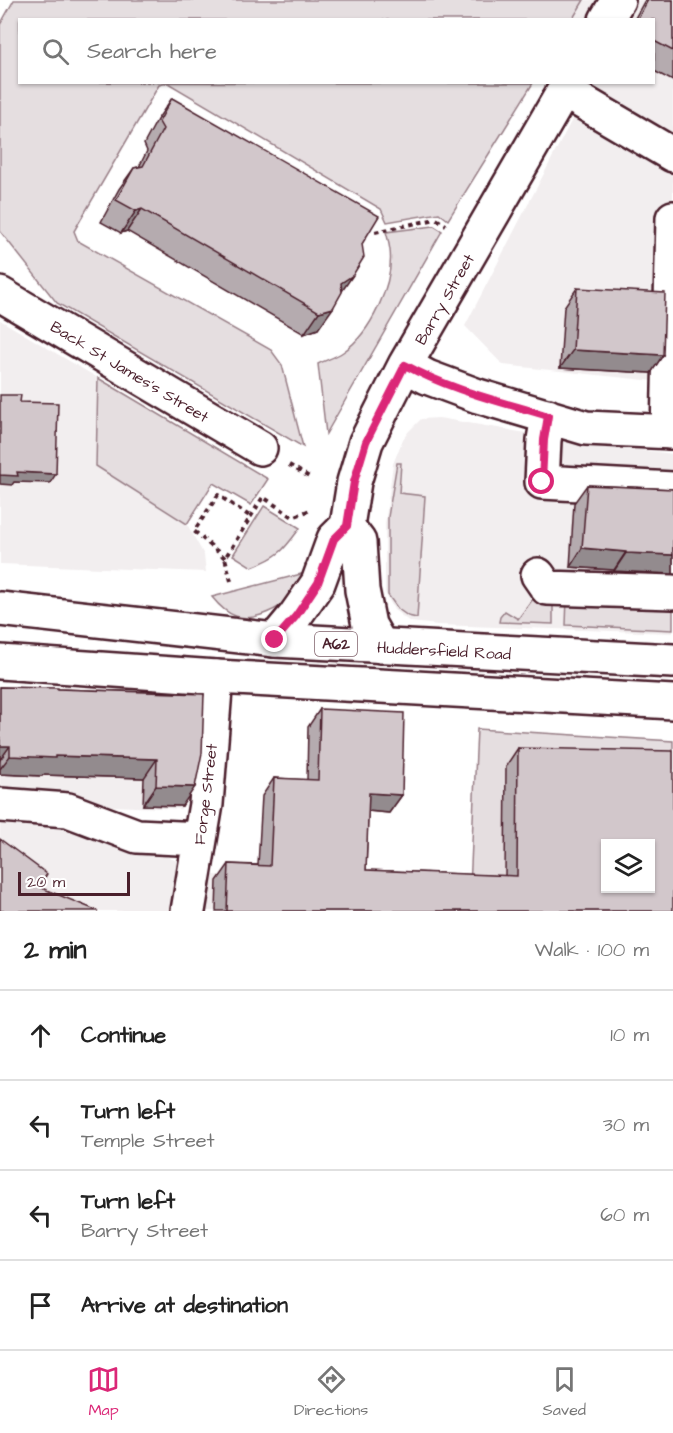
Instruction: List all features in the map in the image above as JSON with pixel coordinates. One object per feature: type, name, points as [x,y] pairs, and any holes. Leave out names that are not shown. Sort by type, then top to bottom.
[{"type":"street","points":[[607,18],[618,0]]},
{"type":"street","points":[[567,87],[673,155]]},
{"type":"street","name":"Barry Street","points":[[275,640],[296,616],[318,583],[334,539],[347,526],[354,482],[366,442],[405,365],[567,87]]},
{"type":"street","points":[[405,365],[449,386],[586,428],[671,432],[673,219]]},
{"type":"street","name":"Back St James's Street","points":[[0,294],[260,448]]},
{"type":"street","points":[[548,416],[544,440],[542,482],[673,489]]},
{"type":"street","points":[[347,526],[359,542],[362,590],[369,625],[381,646]]},
{"type":"street","points":[[538,575],[547,588],[673,592]]},
{"type":"street","name":"Huddersfield Road","points":[[0,609],[275,640],[673,661]]},
{"type":"street","points":[[0,662],[673,702]]},
{"type":"street","name":"Forge Street","points":[[188,911],[206,804],[216,676]]},
{"type":"street","points":[[0,805],[68,810],[137,836],[200,839]]},
{"type":"path","points":[[375,232],[436,219]]},
{"type":"path","points":[[231,581],[225,558],[194,531],[218,495],[251,517]]},
{"type":"path","points":[[225,558],[263,497],[292,516],[317,508]]},
{"type":"shaded area","points":[[14,0],[584,0],[573,18],[18,18],[18,84],[164,84],[159,85],[74,231],[78,241],[271,350],[282,365],[303,447],[57,303],[0,231],[0,25]]},
{"type":"shaded area","points":[[538,0],[673,0],[673,383],[503,365],[465,326],[590,84],[655,84],[655,18],[568,18]]},
{"type":"shaded area","points":[[170,84],[532,84],[448,220],[439,213],[387,222],[381,209]]},
{"type":"shaded area","points":[[434,226],[442,231],[326,434],[318,364],[340,354],[353,344],[363,333],[378,307],[388,278],[390,263],[386,232]]},
{"type":"shaded area","points":[[0,320],[98,378],[96,466],[187,524],[204,555],[206,572],[0,564]]},
{"type":"shaded area","points":[[98,378],[268,479],[251,505],[213,483],[187,524],[96,466]]},
{"type":"shaded area","points":[[439,418],[579,442],[673,454],[673,633],[438,625],[410,622],[394,610],[385,592],[385,524],[393,464],[403,439],[421,419]]},
{"type":"shaded area","points":[[397,463],[401,463],[399,493],[425,496],[417,618],[408,616],[398,609],[388,595],[388,517]]},
{"type":"shaded area","points":[[264,506],[300,528],[280,552],[269,560],[252,567],[233,555]]},
{"type":"shaded area","points":[[305,573],[284,603],[250,618],[230,613],[212,597]]},
{"type":"shaded area","points":[[536,595],[553,597],[553,624],[499,622],[505,611],[518,619]]},
{"type":"shaded area","points":[[567,598],[673,605],[673,630],[566,625]]},
{"type":"shaded area","points":[[0,703],[189,784],[181,809],[0,801]]},
{"type":"shaded area","points":[[477,729],[673,741],[673,769],[505,911],[469,911]]},
{"type":"shaded area","points":[[0,812],[60,815],[213,875],[484,887],[486,911],[0,911]]},
{"type":"building","points":[[648,0],[673,0],[673,51],[655,42],[655,18],[638,18]]},
{"type":"building","points":[[172,98],[379,216],[362,244],[364,257],[353,275],[341,283],[342,292],[333,308],[319,312],[142,209],[136,211],[116,200],[134,168],[143,166],[163,129],[159,122]]},
{"type":"building","points":[[577,288],[665,293],[663,355],[573,350]]},
{"type":"building","points":[[0,395],[21,395],[20,402],[58,403],[56,474],[17,472],[18,476],[0,475]]},
{"type":"building","points":[[587,485],[673,489],[673,555],[582,548]]},
{"type":"building","points":[[0,687],[204,694],[202,753],[195,787],[156,786],[157,759],[10,756],[10,746],[0,746]]},
{"type":"building","points":[[320,709],[404,713],[402,795],[369,793],[366,870],[517,876],[518,748],[673,751],[673,911],[227,911],[229,864],[270,866],[274,778],[318,780]]},
{"type":"building","points":[[0,839],[47,874],[39,887],[98,911],[0,911]]},
{"type":"route","points":[[275,640],[296,616],[318,583],[334,539],[347,526],[354,482],[366,442],[405,365],[427,377],[478,396],[548,416],[544,440],[542,482]]}]
